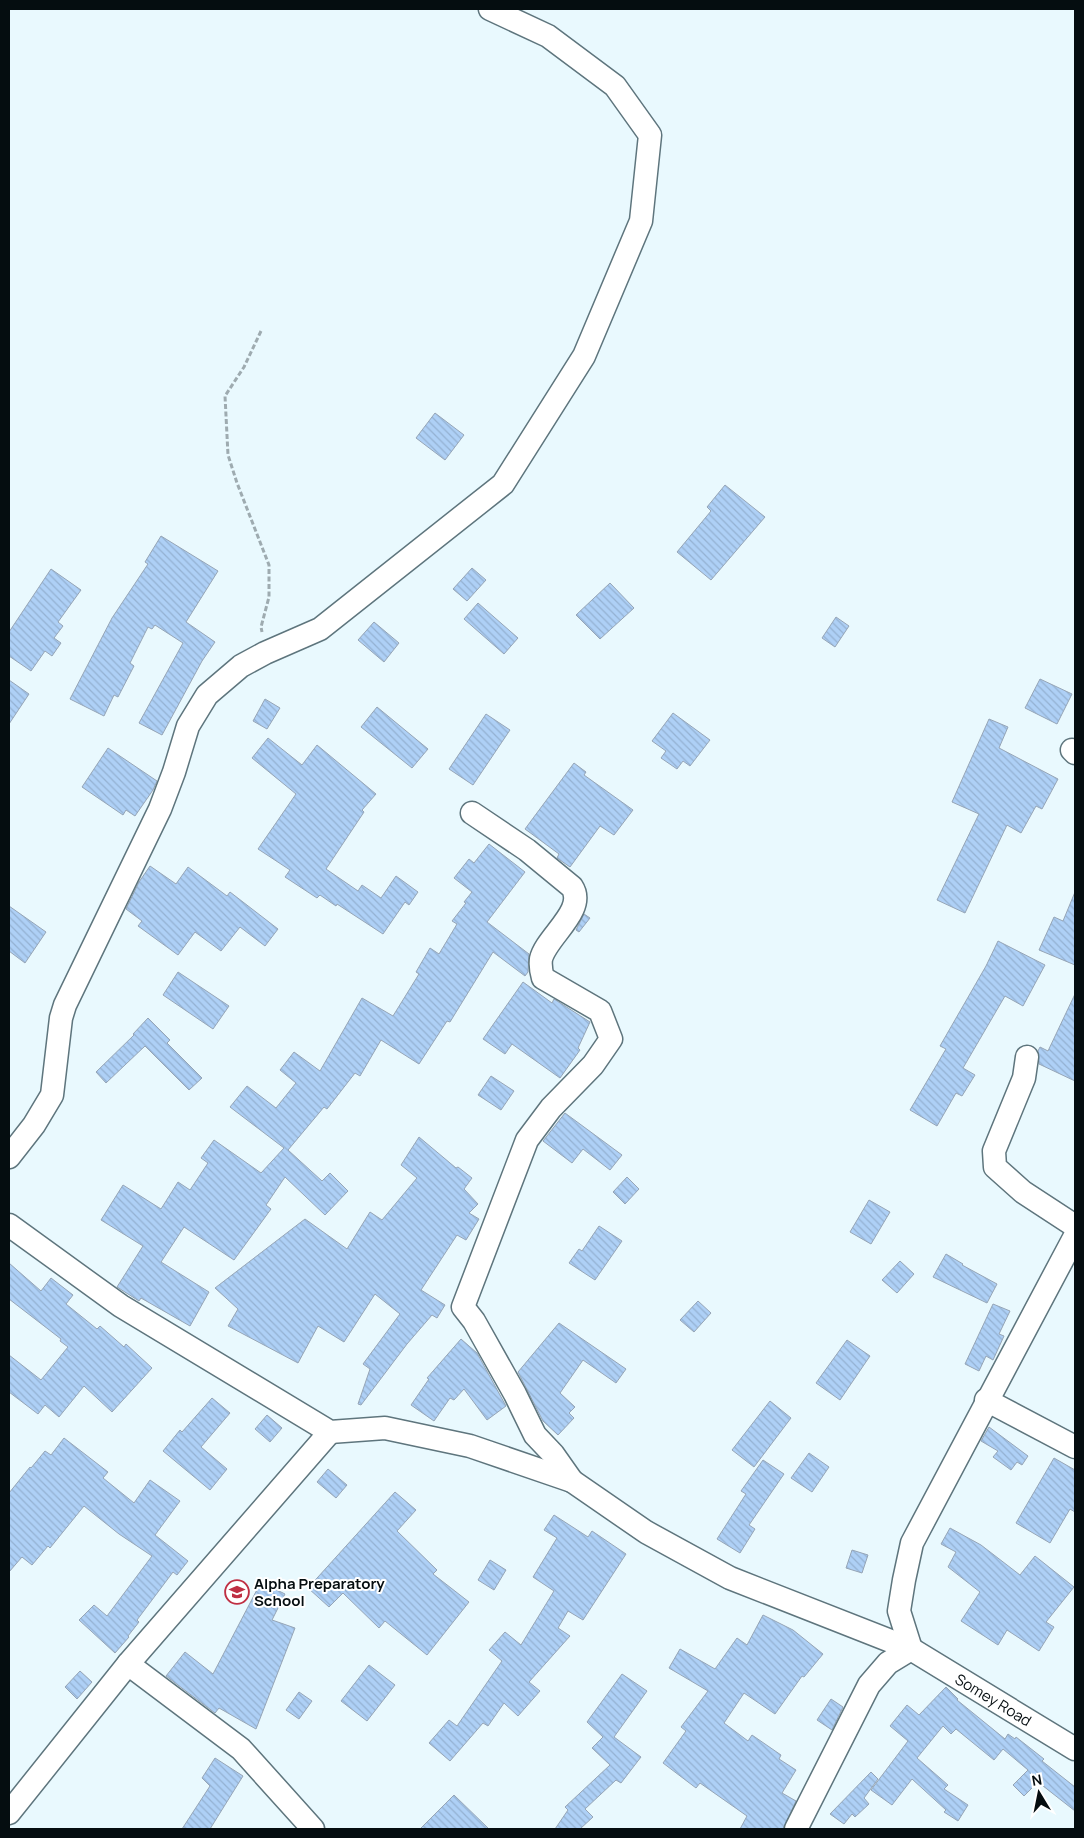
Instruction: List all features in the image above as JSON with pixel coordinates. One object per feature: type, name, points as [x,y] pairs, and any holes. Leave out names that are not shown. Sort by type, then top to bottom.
[{"type":"street","points":[[9,1157],[34,1125],[52,1095],[61,1018],[65,1005],[160,809],[188,726],[207,695],[241,666],[265,652],[320,629],[504,484],[584,356],[641,221],[650,135],[620,92],[615,86],[548,36],[490,9]]},
{"type":"street","points":[[472,813],[527,850],[576,892],[575,905],[542,957],[540,969],[543,978],[600,1012],[611,1039],[593,1065],[551,1108],[527,1140],[463,1307],[484,1337],[535,1435],[553,1454],[572,1481]]},
{"type":"street","points":[[1027,1056],[1024,1078],[994,1151],[996,1167],[1023,1192],[1075,1226]]},
{"type":"street","points":[[9,1225],[121,1306],[330,1432],[385,1428],[470,1446],[572,1481]]},
{"type":"street","points":[[796,1829],[869,1685],[888,1663],[911,1649],[899,1611],[912,1543],[986,1400],[1075,1236]]},
{"type":"street","points":[[986,1400],[1075,1447]]},
{"type":"street","points":[[9,1813],[128,1664],[330,1432]]},
{"type":"street","name":"Somey Road","points":[[572,1481],[646,1532],[730,1578],[911,1649],[1075,1749]]},
{"type":"street","points":[[128,1664],[241,1749],[313,1829]]},
{"type":"path","points":[[261,331],[244,367],[225,396],[228,455],[236,483],[269,565],[270,597],[261,627],[265,652]]},
{"type":"building","points":[[435,413],[464,435],[445,460],[416,438]]},
{"type":"building","points":[[725,485],[765,517],[711,580],[677,552],[711,511],[707,507]]},
{"type":"building","points":[[161,536],[218,571],[186,622],[215,642],[202,661],[162,735],[139,723],[183,643],[155,625],[152,629],[148,627],[130,663],[134,666],[118,697],[114,695],[104,716],[70,699],[112,618],[148,564],[145,562]]},
{"type":"building","points":[[472,568],[486,580],[467,601],[453,589]]},
{"type":"building","points":[[51,569],[81,590],[58,622],[63,626],[54,638],[61,643],[52,656],[45,651],[31,671],[9,656],[9,632]]},
{"type":"building","points":[[610,583],[634,608],[600,639],[576,615]]},
{"type":"building","points":[[478,603],[518,638],[504,654],[464,619]]},
{"type":"building","points":[[836,617],[849,626],[835,647],[822,638]]},
{"type":"building","points":[[374,622],[399,643],[384,662],[358,640]]},
{"type":"building","points":[[1040,679],[1072,694],[1057,724],[1025,708]]},
{"type":"building","points":[[9,680],[29,694],[9,724]]},
{"type":"building","points":[[265,699],[280,708],[267,729],[253,721]]},
{"type":"building","points":[[377,707],[428,749],[412,768],[361,727]]},
{"type":"building","points":[[673,713],[710,740],[690,766],[683,761],[677,769],[661,758],[666,751],[652,741]]},
{"type":"building","points":[[486,714],[510,730],[473,785],[449,769]]},
{"type":"building","points":[[989,719],[1008,727],[999,748],[1058,779],[1042,809],[1036,806],[1021,833],[1007,825],[965,913],[937,900],[979,814],[952,802]]},
{"type":"building","points":[[268,738],[302,765],[317,745],[376,794],[362,810],[364,812],[326,869],[358,891],[362,885],[381,898],[396,876],[418,892],[409,905],[405,902],[383,934],[337,904],[336,906],[320,895],[317,898],[285,877],[290,870],[258,849],[296,794],[252,758]]},
{"type":"building","points":[[108,748],[157,781],[135,816],[126,810],[123,815],[82,787]]},
{"type":"building","points":[[574,763],[586,772],[584,775],[633,810],[614,835],[600,826],[570,867],[557,858],[559,854],[525,829]]},
{"type":"building","points":[[489,844],[525,872],[487,922],[529,954],[528,972],[525,976],[493,952],[450,1022],[447,1021],[419,1064],[381,1040],[360,1076],[355,1073],[327,1109],[324,1107],[288,1150],[322,1181],[330,1173],[348,1191],[325,1215],[285,1177],[266,1205],[271,1209],[234,1260],[184,1227],[161,1262],[209,1292],[190,1326],[141,1298],[139,1301],[117,1287],[143,1246],[101,1220],[123,1185],[161,1209],[178,1182],[190,1190],[208,1163],[201,1158],[214,1140],[261,1173],[284,1148],[230,1107],[247,1086],[276,1108],[296,1083],[280,1070],[294,1052],[320,1071],[362,998],[393,1016],[419,974],[416,972],[430,948],[439,954],[457,924],[452,921],[472,892],[454,878],[469,859],[474,863]]},
{"type":"building","points":[[150,866],[176,884],[188,867],[227,896],[230,892],[278,929],[265,946],[240,927],[221,951],[195,932],[178,955],[138,926],[142,921],[126,909],[139,882]]},
{"type":"building","points":[[1075,892],[1075,965],[1039,950],[1054,917],[1063,921]]},
{"type":"building","points":[[9,906],[46,932],[25,963],[9,951]]},
{"type":"building","points":[[584,914],[590,918],[579,932],[576,930]]},
{"type":"building","points":[[998,941],[1045,965],[1023,1006],[1005,996],[963,1068],[975,1075],[962,1096],[956,1093],[937,1126],[910,1110],[946,1049],[940,1046],[986,966]]},
{"type":"building","points":[[178,972],[229,1006],[213,1029],[163,995]]},
{"type":"building","points":[[523,982],[552,1003],[554,999],[590,1022],[578,1048],[580,1050],[560,1078],[512,1044],[505,1054],[483,1039]]},
{"type":"building","points":[[1075,994],[1075,1081],[1039,1064],[1038,1051],[1040,1047],[1048,1051]]},
{"type":"building","points":[[148,1018],[170,1040],[167,1043],[202,1078],[189,1090],[145,1046],[106,1083],[96,1072],[134,1035]]},
{"type":"building","points":[[491,1076],[514,1091],[501,1110],[478,1095]]},
{"type":"building","points":[[565,1113],[622,1155],[610,1170],[583,1149],[572,1163],[543,1141]]},
{"type":"building","points":[[419,1137],[456,1168],[458,1167],[472,1178],[464,1189],[478,1204],[469,1213],[479,1219],[466,1240],[457,1235],[421,1290],[445,1305],[437,1318],[432,1315],[407,1344],[361,1405],[358,1404],[370,1369],[363,1364],[400,1314],[375,1294],[344,1342],[318,1326],[298,1363],[228,1326],[238,1309],[215,1288],[305,1219],[347,1249],[370,1212],[382,1220],[417,1178],[401,1165]]},
{"type":"building","points":[[627,1177],[639,1189],[625,1204],[613,1192]]},
{"type":"building","points":[[869,1200],[890,1212],[871,1244],[850,1232]]},
{"type":"building","points":[[599,1226],[622,1241],[595,1280],[569,1263],[579,1249],[582,1251]]},
{"type":"building","points":[[946,1254],[997,1284],[987,1303],[933,1277]]},
{"type":"building","points":[[900,1261],[914,1274],[897,1293],[882,1280]]},
{"type":"building","points":[[9,1263],[41,1291],[51,1278],[73,1295],[66,1304],[97,1329],[100,1326],[124,1347],[126,1344],[152,1368],[112,1412],[84,1386],[59,1417],[45,1405],[38,1414],[9,1392],[9,1355],[41,1380],[68,1347],[60,1341],[61,1339],[9,1299]]},
{"type":"building","points":[[698,1301],[711,1313],[694,1332],[680,1320]]},
{"type":"building","points":[[993,1304],[1010,1311],[999,1334],[1004,1336],[993,1360],[986,1356],[979,1371],[965,1364]]},
{"type":"building","points":[[559,1323],[626,1369],[616,1383],[583,1360],[560,1393],[575,1407],[569,1413],[574,1418],[558,1435],[543,1421],[518,1372]]},
{"type":"building","points":[[461,1339],[477,1353],[506,1406],[487,1420],[464,1389],[454,1400],[450,1398],[434,1421],[411,1405],[429,1379],[427,1378]]},
{"type":"building","points":[[847,1340],[870,1356],[840,1400],[816,1383]]},
{"type":"building","points":[[212,1398],[230,1413],[201,1447],[227,1469],[210,1490],[163,1451],[180,1430],[182,1432]]},
{"type":"building","points":[[770,1401],[791,1418],[754,1467],[732,1450]]},
{"type":"building","points":[[267,1415],[282,1428],[270,1442],[255,1429]]},
{"type":"building","points":[[989,1427],[1028,1456],[1022,1465],[1017,1462],[1011,1470],[993,1457],[998,1451],[981,1441]]},
{"type":"building","points":[[64,1438],[108,1472],[103,1478],[134,1503],[150,1480],[180,1501],[155,1535],[188,1561],[177,1575],[173,1572],[137,1620],[139,1622],[129,1637],[115,1653],[79,1620],[94,1605],[107,1616],[152,1556],[119,1534],[84,1506],[50,1548],[48,1546],[32,1565],[22,1557],[9,1572],[9,1493],[45,1451],[51,1455]]},
{"type":"building","points":[[809,1453],[829,1467],[812,1492],[791,1478]]},
{"type":"building","points":[[1054,1458],[1075,1470],[1075,1512],[1070,1509],[1050,1543],[1016,1523]]},
{"type":"building","points":[[763,1460],[784,1474],[749,1525],[755,1529],[740,1553],[717,1539],[746,1494],[741,1491]]},
{"type":"building","points":[[328,1469],[347,1485],[336,1498],[317,1482]]},
{"type":"building","points":[[395,1492],[416,1510],[397,1531],[437,1570],[433,1574],[469,1602],[427,1655],[385,1621],[379,1628],[343,1593],[329,1607],[308,1588]]},
{"type":"building","points":[[554,1515],[588,1537],[592,1531],[626,1554],[583,1620],[568,1611],[558,1628],[570,1636],[529,1682],[540,1691],[518,1716],[504,1703],[488,1726],[483,1723],[450,1761],[429,1743],[449,1720],[457,1726],[502,1661],[489,1650],[505,1632],[521,1645],[554,1591],[533,1577],[557,1538],[544,1530]]},
{"type":"building","points":[[950,1528],[981,1545],[1020,1575],[1035,1556],[1074,1587],[1046,1622],[1054,1627],[1039,1651],[1007,1630],[998,1645],[961,1621],[980,1592],[948,1567],[956,1552],[941,1544]]},
{"type":"building","points":[[852,1550],[868,1555],[862,1573],[846,1568]]},
{"type":"building","points":[[490,1560],[506,1570],[494,1590],[478,1580]]},
{"type":"building","points":[[261,1582],[285,1594],[272,1620],[295,1628],[256,1729],[219,1708],[215,1713],[166,1676],[185,1652],[213,1674]]},
{"type":"building","points":[[763,1615],[793,1630],[823,1654],[804,1677],[802,1676],[775,1714],[744,1693],[724,1723],[748,1741],[752,1735],[781,1755],[779,1759],[796,1770],[782,1793],[796,1801],[783,1829],[740,1829],[747,1816],[700,1783],[696,1788],[663,1763],[686,1731],[681,1727],[708,1691],[669,1668],[680,1649],[715,1669],[737,1638],[747,1645]]},
{"type":"building","points":[[369,1665],[395,1685],[367,1721],[341,1701]]},
{"type":"building","points":[[80,1671],[92,1682],[77,1699],[65,1687]]},
{"type":"building","points":[[622,1674],[647,1691],[614,1737],[641,1757],[621,1783],[616,1780],[585,1809],[593,1817],[580,1829],[555,1829],[568,1810],[565,1807],[610,1765],[592,1748],[603,1737],[587,1722]]},
{"type":"building","points":[[946,1687],[957,1700],[1005,1739],[1008,1734],[1015,1739],[1016,1737],[1075,1787],[1075,1811],[1038,1782],[1024,1796],[1013,1785],[1028,1770],[1003,1749],[994,1760],[956,1729],[951,1734],[943,1726],[917,1758],[948,1785],[944,1789],[968,1805],[958,1821],[944,1812],[946,1810],[912,1779],[892,1805],[871,1790],[908,1741],[890,1726],[907,1705],[919,1715]]},
{"type":"building","points":[[299,1692],[312,1701],[299,1719],[286,1710]]},
{"type":"building","points":[[831,1699],[843,1707],[832,1730],[817,1720]]},
{"type":"building","points":[[215,1758],[243,1776],[210,1829],[182,1829],[210,1786],[202,1778]]},
{"type":"building","points":[[871,1772],[878,1779],[864,1798],[869,1804],[855,1817],[852,1814],[844,1824],[830,1814]]},
{"type":"building","points":[[454,1795],[489,1829],[420,1829]]},
{"type":"place","name":"Alpha Preparatory School","points":[[237,1592]]}]
